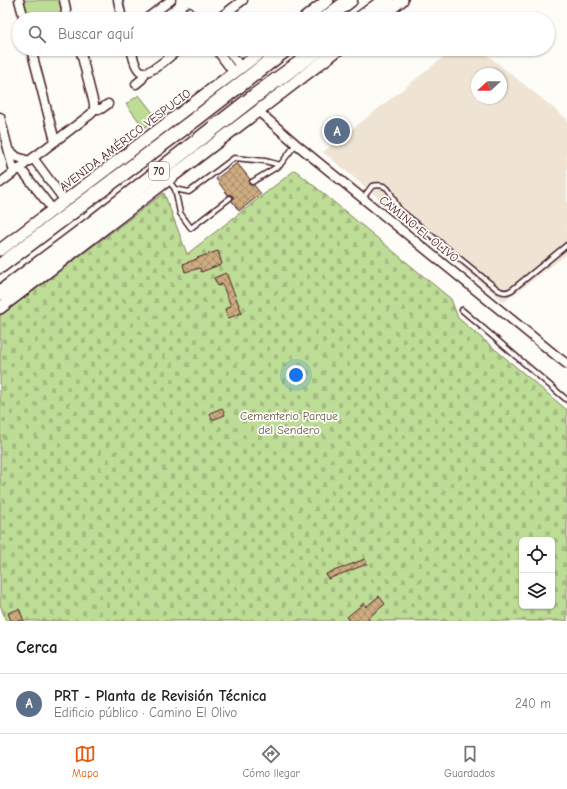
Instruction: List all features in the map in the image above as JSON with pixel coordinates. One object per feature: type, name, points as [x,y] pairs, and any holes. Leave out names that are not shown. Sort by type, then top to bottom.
[{"type":"highway","points":[[334,12],[350,0]]},
{"type":"highway","points":[[370,12],[386,0]]},
{"type":"highway","name":"70","points":[[0,266],[277,56]]},
{"type":"highway","name":"70","points":[[0,293],[256,95],[309,56]]},
{"type":"main road","points":[[313,12],[328,0]]},
{"type":"main road","points":[[387,12],[402,0]]},
{"type":"main road","name":"AVENIDA AMÉRICO VESPUCIO","points":[[0,250],[256,56]]},
{"type":"main road","points":[[0,308],[330,56]]},
{"type":"street","points":[[19,0],[22,12]]},
{"type":"street","points":[[64,0],[66,12]]},
{"type":"street","points":[[118,0],[121,12]]},
{"type":"street","points":[[227,12],[243,0]]},
{"type":"street","points":[[155,12],[168,1]]},
{"type":"street","points":[[33,56],[55,141]]},
{"type":"street","points":[[0,182],[91,114],[94,109],[94,104],[82,56]]},
{"type":"street","points":[[133,56],[137,69],[145,73]]},
{"type":"street","points":[[136,84],[142,79],[145,73],[152,70],[170,56]]},
{"type":"street","points":[[223,56],[238,70]]},
{"type":"street","points":[[231,56],[238,70]]},
{"type":"street","points":[[94,109],[101,109],[108,104]]},
{"type":"street","name":"CAMINO EL OLIVO","points":[[258,111],[296,144],[567,364]]},
{"type":"street","points":[[0,117],[8,150],[17,170],[53,210]]},
{"type":"street","points":[[8,150],[17,157],[31,159],[65,201]]},
{"type":"lane","points":[[252,182],[280,165],[296,144]]},
{"type":"lane","points":[[175,189],[189,192],[234,158],[265,161],[280,165]]},
{"type":"lane","points":[[167,180],[175,189],[180,213],[191,228],[230,198]]},
{"type":"lane","points":[[362,198],[372,186],[378,185],[385,187],[391,193],[395,204],[400,210],[490,284],[502,292],[508,292],[513,289],[567,245]]},
{"type":"lane","points":[[462,310],[567,400]]},
{"type":"shaded area","points":[[445,56],[489,56],[504,68],[471,68],[471,104],[507,104],[507,71],[567,119],[567,254],[504,302],[323,152]]},
{"type":"green space","points":[[21,0],[61,0],[63,12],[24,12]]},
{"type":"green space","points":[[139,95],[157,118],[144,128],[126,104]]},
{"type":"green space","name":"Cementerio Parque del Sendero","points":[[295,170],[451,299],[458,318],[567,410],[567,621],[6,621],[0,604],[0,316],[164,193],[187,254]]},
{"type":"building","points":[[342,121],[348,128],[332,141],[326,134]]},
{"type":"building","points":[[237,163],[250,179],[249,184],[254,185],[261,194],[239,211],[232,201],[233,196],[228,195],[216,179]]},
{"type":"building","points":[[218,251],[222,264],[201,272],[200,268],[185,272],[183,264]]},
{"type":"building","points":[[226,273],[242,313],[228,318],[225,309],[231,306],[222,284],[218,286],[214,278]]},
{"type":"building","points":[[222,408],[225,415],[212,420],[210,413]]},
{"type":"building","points":[[365,559],[367,564],[328,579],[326,574]]},
{"type":"building","points":[[379,596],[385,604],[368,618],[370,621],[351,621],[347,617],[364,603],[366,607]]},
{"type":"building","points":[[19,609],[24,621],[11,621],[8,613]]},
{"type":"place","name":"PRT - Planta de Revisión Técnica","points":[[337,131]]}]
